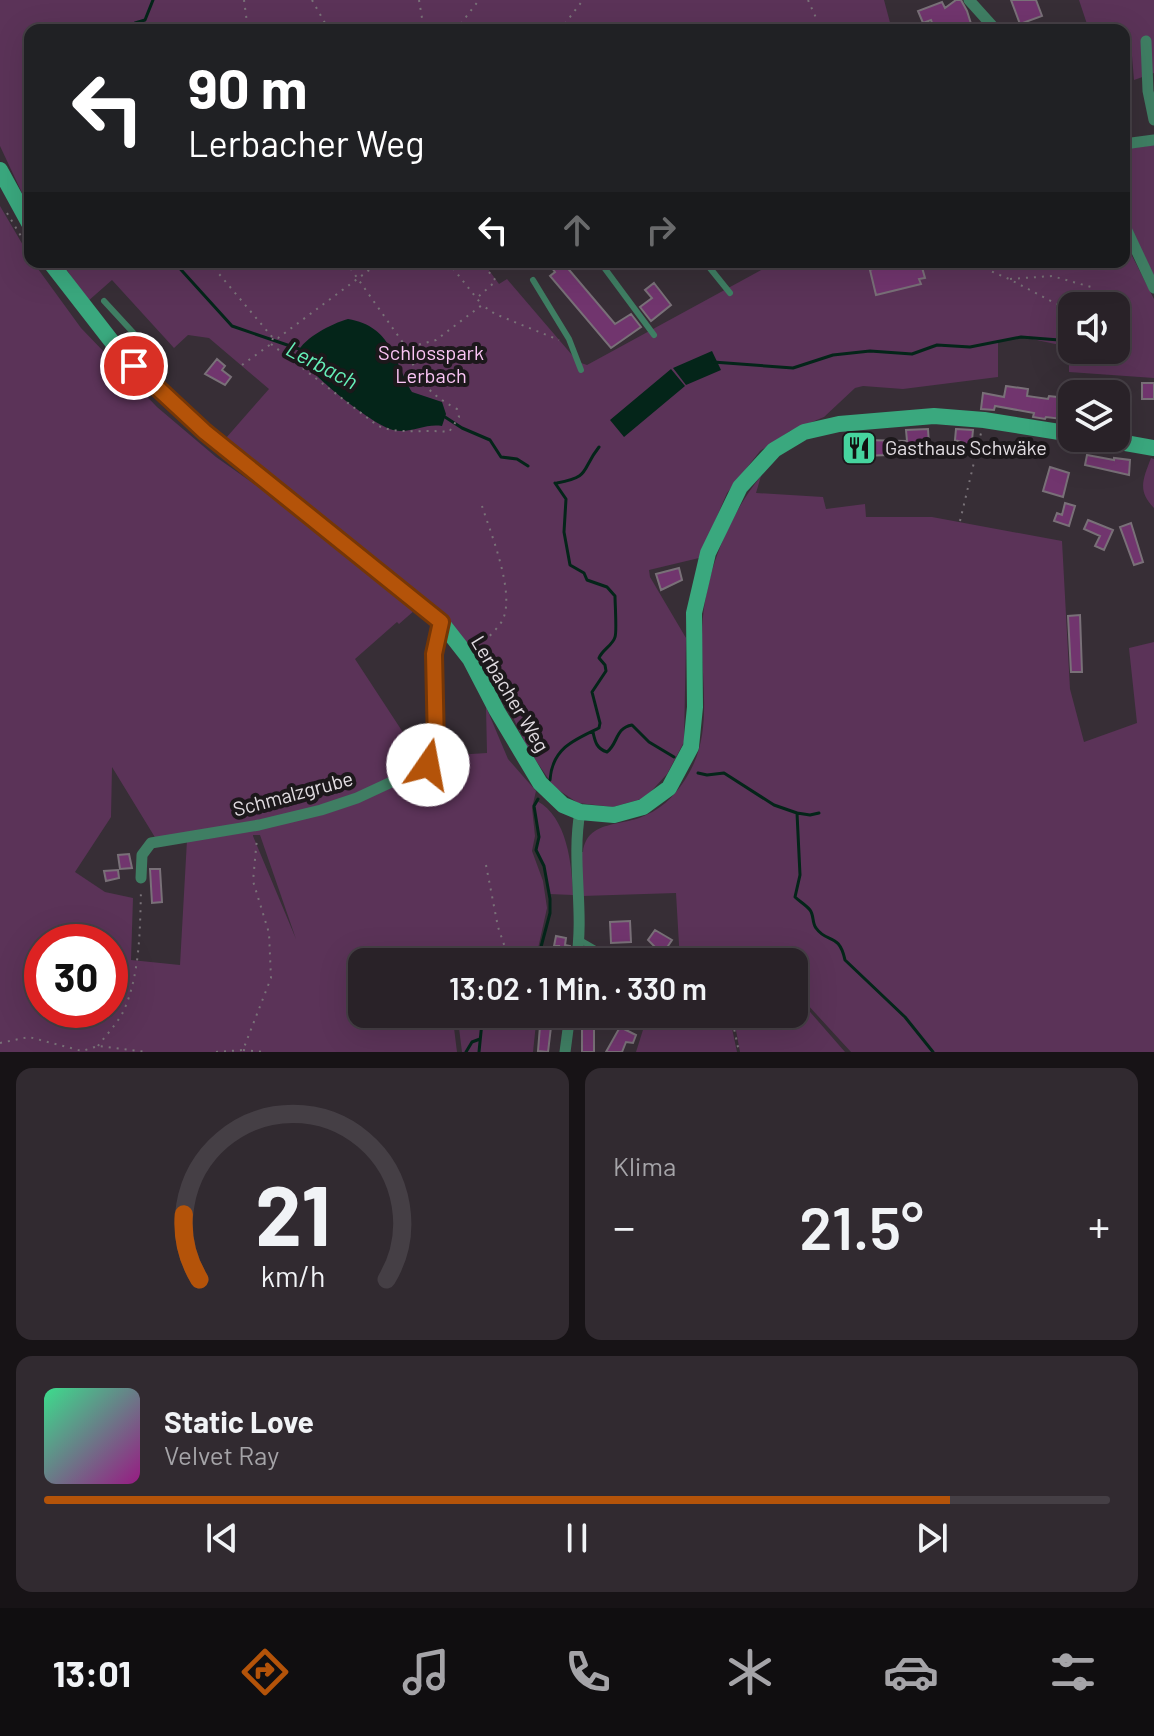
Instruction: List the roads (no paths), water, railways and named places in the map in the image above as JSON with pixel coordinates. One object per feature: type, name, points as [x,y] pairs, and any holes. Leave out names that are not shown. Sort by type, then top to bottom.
[{"type":"street","points":[[969,0],[991,24]]},
{"type":"street","points":[[1146,41],[1148,91],[1154,120]]},
{"type":"street","points":[[1130,143],[1154,140]]},
{"type":"street","points":[[0,170],[24,214]]},
{"type":"street","points":[[1130,237],[1154,288]]},
{"type":"street","name":"Lerbacher Weg","points":[[55,268],[123,356],[148,380],[205,432],[441,622],[470,659],[540,783],[563,805],[580,812]]},
{"type":"street","points":[[579,948],[577,843],[580,812],[614,815],[643,807],[669,788],[691,747],[695,707],[694,613],[708,553],[740,487],[774,450],[804,432],[839,424],[934,416],[1058,432]]},
{"type":"street","points":[[1130,444],[1154,448]]},
{"type":"street","name":"Schmalzgrube","points":[[141,878],[142,855],[151,843],[259,825],[357,798],[428,765],[434,758],[436,746],[434,654],[441,622]]},
{"type":"street","points":[[565,1052],[568,1028]]},
{"type":"lane","points":[[604,268],[654,335]]},
{"type":"lane","points":[[710,268],[730,293]]},
{"type":"lane","points":[[533,280],[569,339],[581,370]]},
{"type":"lane","points":[[104,301],[163,365],[148,380]]},
{"type":"lane","points":[[580,940],[594,948]]},
{"type":"water","points":[[348,319],[363,323],[383,337],[412,392],[442,402],[446,414],[442,426],[400,431],[383,426],[341,397],[303,362],[297,353],[306,342]]},
{"type":"water","points":[[712,351],[721,370],[686,385],[673,368]]},
{"type":"water","points":[[671,369],[685,386],[624,437],[610,420]]},
{"type":"waterway","name":"Lerbach","points":[[134,24],[145,20],[153,0]]},
{"type":"waterway","name":"Lerbach","points":[[179,268],[232,326],[302,350]]},
{"type":"waterway","points":[[713,362],[793,368],[833,355],[870,351],[912,354],[937,345],[970,347],[1021,337],[1058,340]]},
{"type":"waterway","name":"Lerbach","points":[[445,417],[490,440],[501,457],[517,459],[528,466]]},
{"type":"waterway","points":[[557,483],[581,475],[599,447]]},
{"type":"waterway","name":"Lerbach","points":[[550,780],[560,753],[599,728],[592,692],[606,671],[599,658],[616,634],[615,596],[607,587],[587,580],[584,573],[570,565],[564,532],[566,499],[555,483]]},
{"type":"waterway","points":[[593,732],[597,745],[607,752],[622,729],[632,725],[649,742],[674,757]]},
{"type":"waterway","points":[[698,773],[724,773],[774,805],[797,813],[800,875],[795,897],[810,910],[820,933],[839,945],[845,960],[905,1017],[933,1052]]},
{"type":"waterway","name":"Lerbach","points":[[538,799],[534,806],[539,837],[536,850],[544,866],[550,899],[550,913],[541,948]]},
{"type":"waterway","points":[[797,813],[819,813]]},
{"type":"waterway","name":"Lerbach","points":[[479,1052],[481,1028]]},
{"type":"waterway","points":[[466,1052],[472,1042],[480,1039]]},
{"type":"place","name":"Gasthaus Schwäke","points":[[859,448]]},
{"type":"park label","name":"Schlosspark Lerbach","points":[[431,364]]}]
